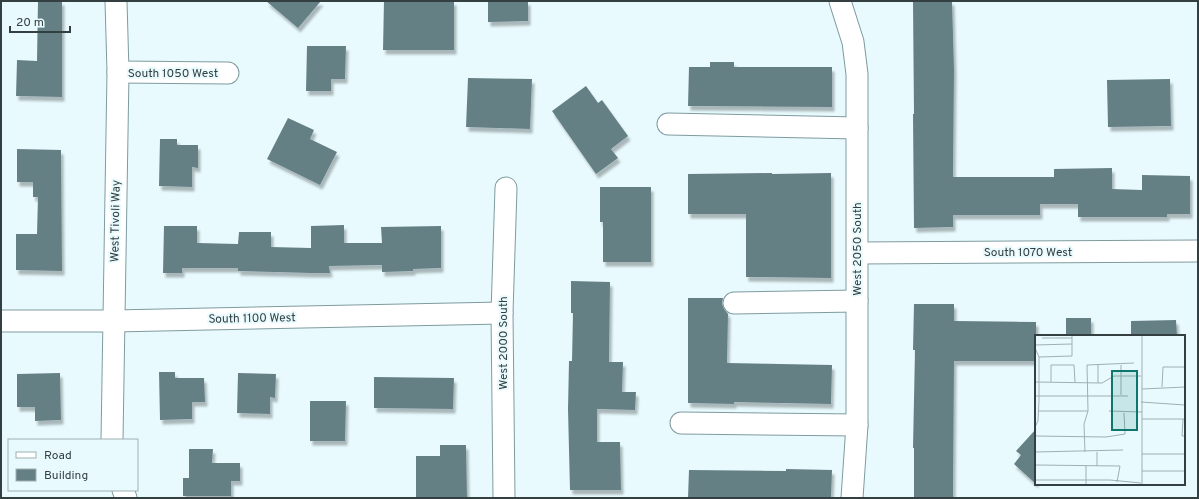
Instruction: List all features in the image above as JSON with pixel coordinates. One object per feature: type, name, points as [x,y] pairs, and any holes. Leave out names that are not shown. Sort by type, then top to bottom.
[{"type":"street","name":"West Tivoli Way","points":[[112,439],[118,72],[116,1]]},
{"type":"street","name":"West 2050 South","points":[[840,1],[853,42],[857,74],[857,425],[852,498]]},
{"type":"street","name":"South 1050 West","points":[[118,72],[228,73]]},
{"type":"street","points":[[668,124],[857,128]]},
{"type":"street","name":"West 2000 South","points":[[504,498],[502,313],[506,188]]},
{"type":"street","name":"South 1070 West","points":[[858,253],[1198,251]]},
{"type":"street","points":[[734,303],[857,301]]},
{"type":"street","name":"South 1100 West","points":[[1,321],[114,321],[502,313]]},
{"type":"street","points":[[681,423],[857,425]]},
{"type":"building","points":[[38,1],[62,1],[62,97],[16,96],[17,60],[37,61]]},
{"type":"building","points":[[266,1],[321,1],[298,28]]},
{"type":"building","points":[[384,1],[454,1],[454,50],[383,50]]},
{"type":"building","points":[[488,1],[528,1],[528,21],[488,22]]},
{"type":"building","points":[[913,1],[952,1],[954,70],[953,177],[1054,177],[1054,169],[1112,168],[1112,189],[1142,190],[1142,175],[1190,176],[1190,214],[1167,214],[1167,217],[1078,217],[1078,204],[1040,204],[1040,215],[953,215],[953,227],[914,228]]},
{"type":"building","points":[[307,46],[346,46],[345,79],[331,79],[331,91],[306,91]]},
{"type":"building","points":[[710,62],[734,62],[734,67],[832,67],[832,107],[688,106],[689,67],[710,67]]},
{"type":"building","points":[[468,78],[532,79],[530,129],[466,127]]},
{"type":"building","points":[[1170,79],[1171,126],[1108,127],[1107,80]]},
{"type":"building","points":[[586,86],[598,103],[602,100],[628,136],[611,149],[618,158],[596,174],[552,111]]},
{"type":"building","points":[[288,118],[314,130],[310,139],[337,152],[320,185],[267,159]]},
{"type":"building","points":[[160,139],[177,139],[177,145],[198,145],[198,168],[192,167],[192,187],[159,186]]},
{"type":"building","points":[[17,149],[61,150],[62,271],[16,270],[16,234],[37,234],[38,197],[33,197],[33,182],[17,182]]},
{"type":"building","points":[[831,173],[831,278],[746,277],[746,214],[688,214],[688,174]]},
{"type":"building","points":[[600,187],[651,187],[651,262],[603,262],[603,222],[600,222]]},
{"type":"building","points":[[344,225],[344,243],[382,243],[381,227],[441,226],[441,268],[382,272],[382,265],[329,266],[330,273],[311,273],[238,271],[238,268],[182,268],[182,273],[163,273],[164,226],[197,226],[197,243],[238,244],[239,232],[271,232],[271,247],[311,248],[311,226]]},
{"type":"building","points":[[571,281],[610,282],[609,362],[623,362],[622,392],[636,392],[635,410],[597,409],[597,442],[620,442],[621,490],[570,490],[568,409],[569,361],[572,361],[573,313],[571,313]]},
{"type":"building","points":[[688,298],[723,298],[722,304],[728,314],[727,363],[832,365],[831,404],[734,402],[734,404],[688,403]]},
{"type":"building","points":[[914,304],[954,304],[954,321],[1036,322],[1035,361],[954,361],[953,498],[914,498],[913,448],[915,350],[913,350]]},
{"type":"building","points":[[1066,318],[1091,318],[1091,335],[1066,335]]},
{"type":"building","points":[[1176,320],[1177,335],[1131,335],[1131,321]]},
{"type":"building","points":[[159,372],[175,372],[175,378],[204,378],[205,402],[192,402],[192,419],[160,420]]},
{"type":"building","points":[[60,373],[61,420],[35,421],[35,407],[17,407],[17,374]]},
{"type":"building","points":[[238,373],[276,374],[275,398],[270,397],[270,414],[237,413]]},
{"type":"building","points":[[374,377],[454,378],[453,409],[374,408]]},
{"type":"building","points":[[310,401],[346,401],[345,441],[310,441]]},
{"type":"building","points":[[1035,430],[1035,483],[1014,464],[1021,455],[1016,451]]},
{"type":"building","points":[[440,445],[466,445],[467,498],[416,498],[416,456],[440,456]]},
{"type":"building","points":[[189,449],[213,449],[212,463],[240,463],[240,481],[231,481],[231,496],[183,496],[183,478],[189,478]]},
{"type":"building","points":[[786,469],[832,470],[831,498],[688,498],[689,470],[786,471]]}]
